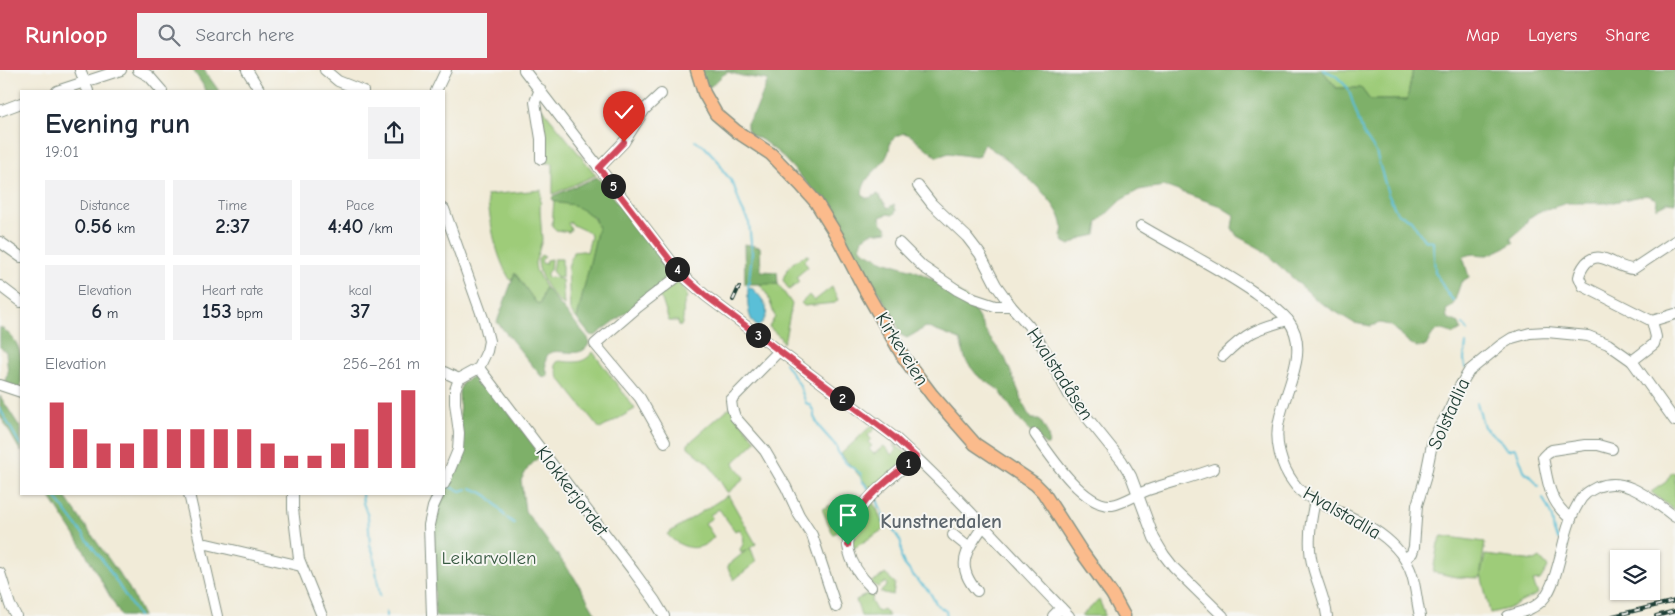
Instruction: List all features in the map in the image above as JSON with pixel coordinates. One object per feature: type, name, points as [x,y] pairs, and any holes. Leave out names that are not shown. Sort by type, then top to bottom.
[{"type":"main road","name":"Kirkeveien","points":[[697,70],[704,93],[716,114],[736,131],[771,154],[821,208],[897,346],[927,390],[975,444],[1044,492],[1081,551],[1108,588],[1124,616]]},
{"type":"street","points":[[80,70],[86,87]]},
{"type":"street","points":[[65,90],[86,87],[121,70]]},
{"type":"street","points":[[138,70],[149,76],[161,90]]},
{"type":"street","points":[[247,70],[259,90]]},
{"type":"street","points":[[325,70],[338,81],[360,90]]},
{"type":"street","points":[[436,90],[446,70]]},
{"type":"street","points":[[524,70],[681,274],[698,290],[894,437],[984,526],[1070,616]]},
{"type":"street","points":[[540,89],[535,102],[541,139],[541,159]]},
{"type":"street","points":[[599,168],[624,142],[645,108],[661,94]]},
{"type":"street","points":[[0,111],[20,103]]},
{"type":"street","name":"Hvalstadåsen","points":[[918,186],[944,216],[967,237],[980,254],[996,285],[1036,336],[1070,396],[1122,461],[1138,494],[1154,538],[1164,555],[1174,568],[1223,616]]},
{"type":"street","points":[[445,212],[489,341],[487,351],[479,368],[459,379],[455,390],[459,433],[458,450],[448,464],[445,479]]},
{"type":"street","name":"Hvalstadlia","points":[[1142,226],[1226,274],[1277,309],[1288,320],[1295,333],[1298,348],[1295,366],[1278,423],[1280,453],[1285,469],[1294,484],[1315,501],[1379,533],[1405,559]]},
{"type":"street","points":[[0,242],[20,257]]},
{"type":"street","points":[[1675,242],[1634,269],[1628,269],[1604,258],[1597,257],[1589,260],[1582,267],[1578,277],[1583,286],[1652,321],[1675,314]]},
{"type":"street","points":[[900,243],[923,267],[957,290],[974,299],[995,306],[1011,306]]},
{"type":"street","points":[[665,442],[640,398],[595,344],[638,307],[681,274]]},
{"type":"street","points":[[0,286],[20,301]]},
{"type":"street","points":[[1223,356],[1248,333],[1288,320]]},
{"type":"street","points":[[1632,361],[1654,344],[1656,337],[1652,321]]},
{"type":"street","name":"Solstadlia","points":[[1405,559],[1412,553],[1414,547],[1418,505],[1433,440],[1449,412],[1462,381],[1469,371],[1512,338],[1540,332],[1588,336],[1614,347],[1632,361],[1675,421]]},
{"type":"street","points":[[778,351],[731,400],[732,408],[735,417],[765,451],[786,487],[799,515],[812,535],[836,607]]},
{"type":"street","name":"Klokkerjordet","points":[[479,368],[634,572],[664,616]]},
{"type":"street","points":[[445,372],[459,379]]},
{"type":"street","points":[[0,385],[20,392]]},
{"type":"street","points":[[1035,434],[1053,460],[1093,500],[1110,505],[1214,469]]},
{"type":"street","points":[[1571,519],[1557,506],[1553,499],[1543,458],[1552,450],[1585,445],[1598,445],[1612,449]]},
{"type":"street","points":[[871,587],[861,576],[851,559],[848,545],[849,530],[864,503],[875,491],[916,457]]},
{"type":"street","points":[[1508,616],[1526,611],[1537,605],[1546,596],[1552,583],[1577,504],[1588,491],[1611,483],[1621,483],[1675,517]]},
{"type":"street","points":[[189,495],[217,616]]},
{"type":"street","points":[[293,495],[293,509],[301,566],[310,583],[322,616]]},
{"type":"street","points":[[432,616],[429,526],[439,495]]},
{"type":"street","points":[[1315,501],[1312,515],[1310,549],[1312,566],[1327,616]]},
{"type":"street","points":[[977,590],[968,580],[965,570],[965,558],[968,548],[984,526]]},
{"type":"street","points":[[953,534],[968,548]]},
{"type":"street","points":[[201,546],[207,544],[301,566]]},
{"type":"street","points":[[1405,559],[1412,575],[1420,616]]},
{"type":"street","points":[[0,573],[10,605],[16,616]]},
{"type":"street","points":[[1054,616],[1061,608]]},
{"type":"green space","points":[[193,70],[204,70],[218,90],[205,90]]},
{"type":"green space","points":[[700,70],[1322,70],[1336,88],[1361,88],[1370,100],[1407,100],[1413,70],[1675,70],[1675,203],[1668,202],[1656,208],[1657,201],[1646,195],[1609,203],[1567,203],[1538,212],[1529,218],[1523,228],[1511,238],[1514,242],[1489,255],[1473,254],[1463,257],[1469,277],[1461,282],[1453,306],[1446,310],[1447,318],[1459,323],[1461,330],[1454,334],[1443,330],[1436,331],[1426,346],[1417,347],[1408,342],[1389,325],[1380,323],[1371,326],[1354,323],[1318,301],[1261,249],[1237,236],[1232,228],[1234,215],[1218,205],[1164,186],[1139,190],[1121,200],[1098,222],[1096,235],[1082,238],[1070,245],[1064,242],[1061,235],[1062,224],[1048,198],[1007,160],[984,144],[981,148],[980,156],[949,153],[937,157],[910,135],[904,133],[897,136],[890,142],[889,151],[882,164],[867,179],[862,194],[865,198],[869,198],[878,194],[888,208],[894,204],[896,211],[893,215],[888,214],[880,217],[881,222],[888,231],[871,233],[862,239],[860,246],[862,250],[883,261],[916,271],[960,293],[969,301],[989,337],[1005,358],[1027,412],[1032,419],[1039,419],[1045,428],[1049,442],[1048,445],[1045,445],[1022,423],[999,390],[977,375],[966,361],[960,340],[926,327],[907,338],[901,335],[894,317],[813,190],[780,154],[762,140],[750,134],[747,123],[756,110],[768,80],[728,72],[710,87],[706,85]]},
{"type":"green space","points":[[1322,70],[1413,70],[1407,100],[1370,100],[1361,88],[1337,88]]},
{"type":"green space","points":[[542,108],[596,175],[553,194],[553,163],[546,163]]},
{"type":"green space","points":[[597,177],[674,276],[595,336],[590,335],[577,319],[598,228],[594,217],[574,205],[559,203],[552,199],[553,196]]},
{"type":"green space","points":[[541,190],[542,240],[535,263],[536,270],[545,287],[540,304],[536,303],[515,273],[511,281],[501,261],[494,240],[487,195]]},
{"type":"green space","points":[[554,200],[572,204],[583,209],[590,214],[598,228],[577,319],[570,311],[568,268],[573,252],[587,252],[591,237],[590,233],[573,225],[571,222],[568,223],[571,229],[569,232],[556,230],[552,226]]},
{"type":"green space","points":[[744,244],[760,247],[761,271],[777,272],[778,284],[745,284]]},
{"type":"green space","points":[[541,255],[545,257],[541,260],[542,263],[545,264],[546,260],[551,259],[550,270],[547,276],[562,280],[564,305],[550,291],[540,273],[538,260]]},
{"type":"green space","points":[[807,255],[809,256],[804,261],[808,267],[796,277],[799,282],[789,290],[783,280],[786,271],[795,261]]},
{"type":"green space","points":[[554,259],[562,259],[562,278],[556,276],[552,271]]},
{"type":"green space","points":[[515,273],[536,303],[540,304],[545,287],[588,338],[589,343],[584,350],[577,352],[553,352],[548,355],[546,362],[548,376],[546,377],[541,376],[497,322]]},
{"type":"green space","points":[[678,282],[686,292],[687,297],[681,326],[679,326],[678,321],[669,321],[662,300],[657,295]]},
{"type":"green space","points":[[759,283],[778,284],[792,304],[783,343],[780,337],[769,327],[775,317],[768,296]]},
{"type":"green space","points":[[832,287],[838,300],[835,303],[804,306],[801,303],[809,295],[814,301]]},
{"type":"green space","points":[[0,327],[8,333],[18,347],[20,354],[20,390],[4,383],[8,373],[6,352],[0,347]]},
{"type":"green space","points":[[593,352],[635,409],[600,429],[559,378],[555,365],[558,361],[581,361]]},
{"type":"green space","name":"Leikarvollen","points":[[477,374],[481,376],[541,455],[528,468],[521,480],[525,511],[574,577],[597,616],[435,616],[433,519],[442,495],[445,495],[445,489],[461,453],[459,391],[463,382]]},
{"type":"green space","points":[[0,396],[20,427],[20,450],[0,415]]},
{"type":"green space","points":[[730,407],[756,441],[734,462],[744,479],[727,492],[709,464],[688,447],[688,444]]},
{"type":"green space","points":[[872,425],[876,428],[868,435],[871,439],[868,442],[872,446],[869,449],[874,454],[884,446],[892,455],[897,450],[893,443],[907,454],[906,460],[872,491],[841,454]]},
{"type":"green space","points":[[1672,472],[1675,473],[1675,511],[1651,492],[1666,482]]},
{"type":"green space","points":[[49,495],[64,495],[129,588],[143,616],[121,616],[80,543]]},
{"type":"green space","points":[[728,495],[756,544],[749,549],[751,549],[756,562],[734,580],[727,566],[747,550],[741,553],[740,549],[744,541],[742,534],[739,529],[735,531],[719,509],[710,515],[712,518],[705,523],[714,537],[699,547],[684,546],[674,541],[667,534]]},
{"type":"green space","points":[[870,499],[877,509],[884,529],[851,550],[852,533],[855,536],[867,523],[858,523]]},
{"type":"green space","points":[[838,502],[847,523],[844,529],[833,534],[822,509]]},
{"type":"green space","points":[[1442,536],[1485,542],[1480,578],[1456,577],[1433,572],[1438,543]]},
{"type":"green space","points":[[1485,555],[1535,561],[1540,558],[1548,567],[1540,580],[1533,581],[1538,594],[1507,609],[1490,613],[1481,574]]},
{"type":"green space","points":[[885,574],[895,583],[893,595],[880,592],[887,586],[886,582],[878,587],[870,583]]},
{"type":"green space","points":[[872,592],[871,601],[877,612],[883,609],[889,616],[861,616],[856,600]]},
{"type":"green space","points":[[1099,600],[1104,616],[1081,616]]},
{"type":"water","points":[[752,288],[761,297],[767,311],[763,322],[758,327],[754,324],[748,310],[748,289]]},
{"type":"waterway","points":[[1323,70],[1335,75],[1348,88],[1363,133],[1376,152],[1388,194],[1397,213],[1411,220],[1424,240],[1433,242],[1435,272],[1454,301]]},
{"type":"waterway","points":[[695,141],[704,146],[719,162],[734,186],[749,223],[752,253],[748,289]]},
{"type":"waterway","points":[[1463,324],[1468,331]]},
{"type":"waterway","points":[[1465,367],[1466,344]]},
{"type":"waterway","points":[[785,363],[799,384],[806,403],[810,405],[814,412],[814,417],[820,428],[836,446],[846,463],[861,474],[862,481],[869,489]]},
{"type":"waterway","points":[[1477,403],[1484,427],[1500,440],[1507,450],[1514,448],[1517,451],[1525,473],[1531,476],[1538,486]]},
{"type":"waterway","points":[[0,409],[20,444]]},
{"type":"waterway","points":[[447,486],[461,491],[467,489]]},
{"type":"waterway","points":[[471,488],[487,496],[505,516]]},
{"type":"waterway","points":[[54,495],[106,565],[138,616]]},
{"type":"waterway","points":[[362,495],[368,516],[370,545],[373,552],[380,596]]},
{"type":"waterway","points":[[876,497],[884,523],[892,528],[901,542],[901,557],[904,564],[929,591],[937,605],[946,611],[947,616]]},
{"type":"waterway","points":[[1543,498],[1551,514],[1554,532],[1559,539]]},
{"type":"waterway","points":[[507,518],[515,524]]},
{"type":"railway","points":[[733,300],[739,287]]},
{"type":"railway","points":[[1613,616],[1675,601]]},
{"type":"railway","points":[[1656,616],[1675,611]]},
{"type":"district","name":"Kunstnerdalen","points":[[941,521]]},
{"type":"route","points":[[624,142],[599,168],[681,274],[698,290],[894,437],[916,457],[875,491],[864,503],[849,530],[848,545]]}]
